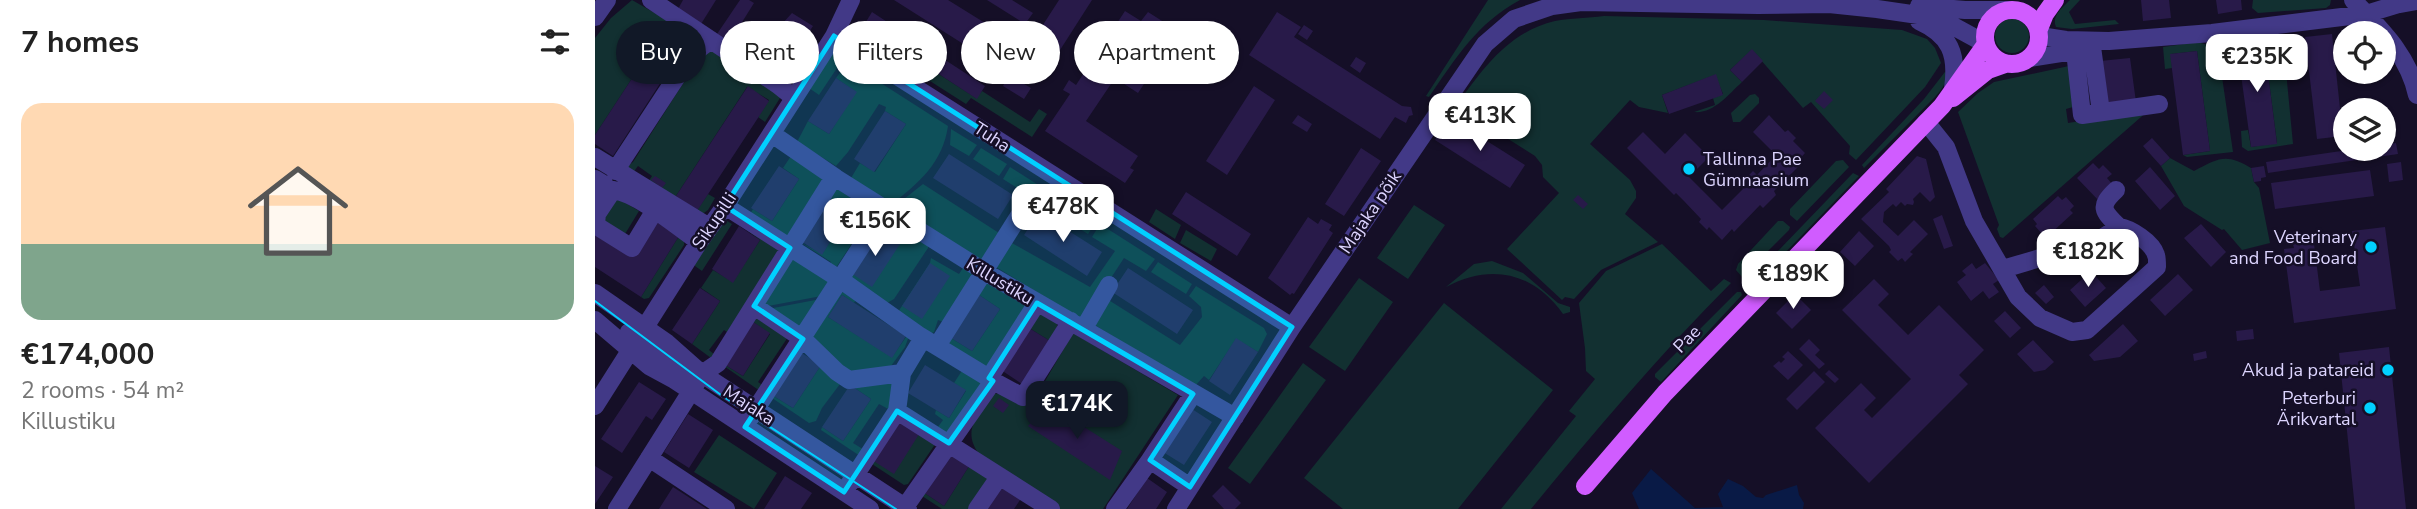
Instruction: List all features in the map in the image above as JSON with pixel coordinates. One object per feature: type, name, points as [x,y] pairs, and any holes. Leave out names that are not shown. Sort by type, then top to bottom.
[{"type":"main road","points":[[2032,0],[1999,13],[1990,21],[1985,32],[1986,44],[1994,58],[2005,64],[2018,64],[2030,58],[2038,48],[2039,32],[2045,14],[2056,0]]},
{"type":"main road","points":[[2010,10],[2029,15],[2039,32]]},
{"type":"main road","name":"Pae","points":[[1942,106],[1986,44]]},
{"type":"main road","name":"Pae","points":[[1585,486],[1665,393],[1926,122],[1988,70],[2005,64]]},
{"type":"street","points":[[595,17],[607,0]]},
{"type":"street","points":[[651,0],[793,97]]},
{"type":"street","name":"Sikupilli","points":[[841,21],[851,0]]},
{"type":"street","points":[[2353,0],[2388,37],[2403,58],[2417,95]]},
{"type":"street","points":[[2030,58],[2092,46],[2366,15],[2417,1]]},
{"type":"street","name":"Majaka põik","points":[[1176,509],[1292,327],[1485,44],[1514,19],[1552,6],[1581,2],[1758,5],[1829,2],[1932,17],[1986,44]]},
{"type":"street","name":"Majaka põik","points":[[1877,9],[1919,6],[2010,10]]},
{"type":"street","points":[[1906,15],[1929,25],[1950,47],[1955,70],[1953,88]]},
{"type":"street","points":[[2039,32],[2092,46]]},
{"type":"street","name":"Sikupilli","points":[[595,406],[833,37]]},
{"type":"street","points":[[615,171],[691,55],[711,40]]},
{"type":"street","points":[[2092,46],[2082,115],[2159,104]]},
{"type":"street","name":"Tuha","points":[[910,84],[1292,327]]},
{"type":"street","points":[[1926,122],[1946,148],[1974,221],[2018,297],[2040,318],[2072,332],[2087,330],[2157,267],[2157,255],[2129,228],[2119,227],[2097,241],[2003,269]]},
{"type":"street","name":"Killustiku","points":[[772,134],[834,177],[985,272],[1235,417]]},
{"type":"street","points":[[595,158],[704,234]]},
{"type":"street","points":[[624,507],[649,458],[696,383],[718,363],[834,177]]},
{"type":"street","points":[[595,179],[605,185],[595,203]]},
{"type":"street","points":[[2116,190],[2104,205],[2105,212],[2119,227]]},
{"type":"street","points":[[850,483],[897,411],[902,373],[985,272],[1029,200]]},
{"type":"street","points":[[725,206],[841,280],[930,342],[1023,397],[1109,285]]},
{"type":"street","points":[[655,211],[704,234]]},
{"type":"street","points":[[751,418],[870,233]]},
{"type":"street","name":"Majaka","points":[[595,293],[638,339],[649,366],[696,383],[850,483],[899,507]]},
{"type":"street","points":[[899,507],[949,443],[1037,303]]},
{"type":"street","points":[[754,306],[803,339],[849,380],[902,373]]},
{"type":"street","points":[[595,307],[638,339]]},
{"type":"street","name":"Majaka","points":[[595,320],[638,339],[667,343],[696,383]]},
{"type":"street","points":[[1115,509],[1193,394]]},
{"type":"street","points":[[897,411],[1048,508]]},
{"type":"street","points":[[649,458],[726,509]]},
{"type":"street","points":[[1150,460],[1190,487]]},
{"type":"street","points":[[977,509],[999,477]]},
{"type":"street","name":"Majaka","points":[[850,483],[870,509]]},
{"type":"highlighted area","points":[[834,36],[1292,327],[1190,487],[1150,460],[1193,394],[1037,303],[989,378],[993,381],[949,443],[897,411],[844,492],[745,427],[803,339],[754,306],[790,248],[725,206]]},
{"type":"green space","points":[[632,0],[669,21],[616,21],[616,84],[628,84],[595,135],[595,38],[611,18]]},
{"type":"green space","points":[[1488,0],[1520,0],[1491,19],[1479,31],[1458,55],[1429,97],[1426,96]]},
{"type":"green space","points":[[2070,0],[2080,0],[2069,12],[2075,24],[2115,20],[2119,24],[2072,29],[2056,27],[2056,15]]},
{"type":"green space","points":[[2253,0],[2331,0],[2326,8],[2258,13],[2252,8]]},
{"type":"green space","points":[[1604,16],[1764,20],[1902,30],[1927,39],[1935,48],[1941,63],[1925,87],[1856,160],[1849,154],[1850,146],[1811,102],[1803,108],[1752,50],[1730,70],[1742,82],[1720,103],[1708,110],[1694,112],[1715,105],[1713,98],[1723,94],[1715,75],[1662,95],[1668,113],[1639,107],[1630,100],[1590,144],[1630,180],[1636,191],[1636,198],[1625,214],[1658,242],[1601,270],[1574,299],[1565,297],[1562,300],[1507,249],[1559,193],[1543,177],[1542,165],[1535,156],[1456,106],[1486,66],[1523,34],[1555,21]]},
{"type":"green space","points":[[2012,19],[2024,24],[2029,36],[2024,48],[2012,53],[2000,48],[1995,36],[2000,24]]},
{"type":"green space","points":[[2270,34],[2284,50],[2293,144],[2248,151],[2242,147],[2241,131],[2248,130],[2251,147],[2277,143],[2264,43],[2237,46],[2236,39]]},
{"type":"green space","points":[[2198,42],[2211,46],[2220,63],[2233,152],[2187,157],[2183,155],[2210,151],[2197,51],[2171,54],[2172,68],[2165,69],[2163,47]]},
{"type":"green space","points":[[706,46],[720,55],[720,84],[764,84],[779,94],[780,98],[765,122],[758,117],[769,100],[747,87],[676,196],[697,210],[708,194],[715,198],[708,210],[701,215],[647,184],[652,176],[638,166],[632,174],[623,161],[629,165],[683,84],[706,84]]},
{"type":"green space","points":[[833,54],[833,74],[819,95],[809,88],[812,84],[819,84],[819,73]]},
{"type":"green space","points":[[2069,66],[2073,107],[2066,109],[2068,123],[2149,110],[2003,238],[2000,237],[1997,229],[1999,225],[1958,112],[1994,82]]},
{"type":"green space","points":[[1948,68],[1946,81],[1938,94],[1864,168],[1862,165],[1924,99]]},
{"type":"green space","points":[[947,79],[976,98],[982,91],[1030,122],[1039,109],[1047,114],[1032,137],[971,98],[966,104],[935,84],[947,84]]},
{"type":"green space","points":[[845,84],[882,84],[948,126],[941,150],[928,171],[892,204],[851,178],[860,163],[875,172],[906,124],[885,111],[886,107],[879,104],[836,166],[797,142],[808,121],[829,134],[856,92]]},
{"type":"green space","points":[[1755,94],[1759,103],[1740,122],[1733,122],[1731,113],[1750,95]]},
{"type":"green space","points":[[951,129],[977,145],[969,156],[950,145]]},
{"type":"green space","points":[[981,148],[1007,164],[999,176],[973,159]]},
{"type":"green space","points":[[791,156],[826,177],[787,237],[747,219],[753,209],[772,221],[799,179],[783,168]]},
{"type":"green space","points":[[2170,158],[2194,171],[2223,159],[2235,160],[2251,168],[2254,182],[2259,188],[2270,243],[2242,250],[2224,229],[2184,206],[2161,166]]},
{"type":"green space","points":[[1843,160],[1849,167],[1797,221],[1790,215],[1790,209],[1836,161]]},
{"type":"green space","points":[[1010,167],[1065,202],[1057,213],[1003,179]]},
{"type":"green space","points":[[1853,173],[1859,176],[1753,286],[1749,283],[1749,281]]},
{"type":"green space","points":[[923,184],[999,233],[995,238],[999,242],[983,259],[978,259],[895,206]]},
{"type":"green space","points":[[833,186],[860,204],[863,201],[875,209],[835,269],[829,266],[831,262],[800,242],[822,254],[849,212],[829,198]]},
{"type":"green space","points":[[614,196],[639,211],[622,239],[600,226]]},
{"type":"green space","points":[[1069,205],[1096,222],[1088,234],[1061,217]]},
{"type":"green space","points":[[1414,205],[1445,225],[1408,279],[1377,258]]},
{"type":"green space","points":[[1156,209],[1181,225],[1175,239],[1149,222]]},
{"type":"green space","points":[[724,219],[732,224],[702,271],[695,263]]},
{"type":"green space","points":[[887,219],[928,244],[928,248],[894,299],[887,303],[849,276],[899,243],[879,230]]},
{"type":"green space","points":[[1778,221],[1783,221],[1790,227],[1789,230],[1742,277],[1736,270],[1738,264]]},
{"type":"green space","points":[[1100,224],[1155,259],[1146,271],[1124,258],[1092,307],[1088,305],[1081,319],[996,267],[1012,243],[1090,287],[1115,251],[1092,237]]},
{"type":"green space","points":[[740,225],[784,249],[727,332],[724,330],[709,350],[715,355],[711,358],[692,344],[720,301],[701,288],[713,270],[733,282],[760,240]]},
{"type":"green space","points":[[1186,230],[1217,249],[1211,261],[1180,243]]},
{"type":"green space","points":[[679,236],[684,239],[684,245],[649,298],[644,299],[641,297]]},
{"type":"green space","points":[[1662,244],[1711,291],[1724,279],[1731,283],[1628,393],[1531,509],[1501,509],[1576,416],[1569,411],[1595,379],[1586,371],[1579,303],[1606,271]]},
{"type":"green space","points":[[793,254],[831,278],[827,295],[768,306],[761,303]]},
{"type":"green space","points":[[931,258],[959,274],[963,268],[976,273],[943,322],[938,320],[934,332],[930,334],[898,312]]},
{"type":"green space","points":[[1492,261],[1523,273],[1558,303],[1570,307],[1570,312],[1563,314],[1538,289],[1510,276],[1479,275],[1446,287],[1474,264]]},
{"type":"green space","points":[[1158,262],[1192,284],[1186,294],[1151,272]]},
{"type":"green space","points":[[1359,278],[1393,302],[1345,371],[1309,347]]},
{"type":"green space","points":[[986,281],[1027,305],[990,369],[949,344],[951,338],[972,351],[1000,309],[979,295]]},
{"type":"green space","points":[[1196,286],[1264,328],[1267,334],[1258,352],[1236,339],[1209,380],[1204,376],[1195,386],[1093,324],[1107,299],[1180,345],[1202,317],[1201,307],[1189,296]]},
{"type":"green space","points":[[843,292],[857,298],[854,303],[842,295],[828,317],[892,357],[909,336],[905,347],[891,366],[854,375],[808,340]]},
{"type":"green space","points":[[1737,292],[1742,295],[1661,382],[1655,377],[1655,374]]},
{"type":"green space","points":[[826,298],[802,332],[768,309]]},
{"type":"green space","points":[[1444,303],[1553,390],[1458,509],[1343,509],[1304,478]]},
{"type":"green space","points":[[1039,313],[1057,323],[1050,341],[1029,328]]},
{"type":"green space","points":[[756,317],[790,334],[758,382],[765,387],[760,391],[721,364],[743,376],[770,334],[753,322]]},
{"type":"green space","points":[[1073,333],[1178,395],[1103,509],[1059,509],[979,454],[972,437],[974,423],[993,394],[1007,395],[1030,407]]},
{"type":"green space","points":[[1303,363],[1326,380],[1250,484],[1228,468]]},
{"type":"green space","points":[[821,365],[843,380],[822,408],[816,421],[809,423],[772,398],[772,395],[793,408]]},
{"type":"green space","points":[[963,369],[981,384],[949,435],[935,431],[943,420],[935,414],[936,410],[949,418],[966,391],[954,383]]},
{"type":"green space","points":[[894,378],[890,410],[879,404],[853,443],[866,451],[860,456],[821,430],[822,427],[843,441],[871,399],[850,385]]},
{"type":"green space","points":[[921,431],[938,440],[908,484],[904,485],[872,464],[872,460]]},
{"type":"green space","points":[[719,435],[777,473],[754,509],[694,472]]},
{"type":"green space","points":[[971,463],[991,478],[973,509],[942,509],[922,496],[923,492],[944,506]]},
{"type":"water","points":[[1651,469],[1695,508],[1723,507],[1718,494],[1728,479],[1743,486],[1756,497],[1763,498],[1797,485],[1804,503],[1803,509],[1639,509],[1632,493]]},
{"type":"building","points":[[683,0],[716,0],[703,21],[696,21],[678,9]]},
{"type":"building","points":[[740,0],[754,3],[743,21],[726,21]]},
{"type":"building","points":[[894,0],[948,0],[982,21],[961,21],[961,43],[947,34],[947,21],[927,21]]},
{"type":"building","points":[[987,0],[1012,0],[1033,13],[1027,21],[1020,21]]},
{"type":"building","points":[[1059,0],[1092,0],[1079,21],[1074,21],[1074,28],[1060,50],[1060,21],[1045,21]]},
{"type":"building","points":[[2141,0],[2169,0],[2171,18],[2143,21]]},
{"type":"building","points":[[2216,0],[2241,0],[2242,10],[2218,14]]},
{"type":"building","points":[[1125,11],[1141,21],[1118,21]]},
{"type":"building","points":[[872,12],[886,21],[866,21]]},
{"type":"building","points":[[1148,12],[1162,21],[1141,21]]},
{"type":"building","points":[[1277,12],[1301,27],[1294,37],[1402,106],[1411,107],[1413,115],[1409,116],[1406,123],[1395,117],[1380,139],[1249,55]]},
{"type":"building","points":[[792,13],[805,21],[785,21]]},
{"type":"building","points":[[1304,25],[1313,31],[1307,40],[1298,34]]},
{"type":"building","points":[[2332,34],[2333,84],[2337,84],[2339,98],[2333,98],[2333,137],[2317,139],[2305,37]]},
{"type":"building","points":[[2264,42],[2277,144],[2251,147],[2237,46]]},
{"type":"building","points":[[1752,49],[1763,61],[1742,82],[1730,70]]},
{"type":"building","points":[[2197,51],[2210,151],[2183,155],[2170,54]]},
{"type":"building","points":[[1356,57],[1366,63],[1360,73],[1350,66]]},
{"type":"building","points":[[2130,58],[2136,102],[2106,106],[2100,61]]},
{"type":"building","points":[[947,61],[961,70],[961,84],[985,86],[977,99],[947,79]]},
{"type":"building","points":[[1716,74],[1723,95],[1669,114],[1662,95]]},
{"type":"building","points":[[1069,80],[1076,85],[1111,84],[1086,121],[1138,156],[1130,168],[1134,170],[1125,183],[1045,131],[1070,94],[1063,90]]},
{"type":"building","points":[[833,83],[845,84],[857,92],[829,134],[808,121]]},
{"type":"building","points":[[628,84],[660,84],[613,156],[595,144],[595,135]]},
{"type":"building","points":[[1024,84],[1031,88],[1024,99],[1003,86]]},
{"type":"building","points":[[1124,84],[1144,84],[1138,93]]},
{"type":"building","points":[[748,86],[769,101],[697,211],[676,196]]},
{"type":"building","points":[[1254,86],[1275,100],[1227,175],[1206,161]]},
{"type":"building","points":[[1824,91],[1833,100],[1824,109],[1815,101]]},
{"type":"building","points":[[885,111],[906,124],[874,172],[854,159]]},
{"type":"building","points":[[1298,115],[1312,124],[1307,132],[1292,123]]},
{"type":"building","points":[[1769,115],[1785,132],[1788,130],[1796,138],[1793,141],[1805,153],[1797,162],[1800,165],[1774,191],[1776,195],[1763,208],[1760,205],[1734,232],[1732,229],[1722,240],[1709,227],[1707,230],[1699,222],[1701,219],[1684,201],[1676,193],[1674,195],[1627,148],[1643,132],[1665,154],[1685,133],[1709,157],[1689,177],[1722,210],[1743,189],[1739,185],[1753,171],[1757,175],[1776,155],[1753,132]]},
{"type":"building","points":[[1449,117],[1525,165],[1510,188],[1435,140]]},
{"type":"building","points":[[2152,138],[2170,158],[2161,166],[2143,146]]},
{"type":"building","points":[[1361,148],[1381,161],[1344,216],[1325,204]]},
{"type":"building","points":[[2333,152],[2333,161],[2350,161],[2268,173],[2266,162]]},
{"type":"building","points":[[949,154],[1013,195],[998,219],[933,178]]},
{"type":"building","points":[[1917,156],[1926,159],[1935,197],[1930,202],[1920,192],[1913,199],[1913,205],[1905,206],[1901,202],[1896,207],[1893,204],[1884,212],[1883,222],[1898,236],[1914,220],[1928,234],[1910,252],[1913,254],[1905,262],[1902,258],[1898,261],[1889,252],[1889,246],[1861,219],[1889,192],[1886,189]]},
{"type":"building","points":[[2401,162],[2403,180],[2389,182],[2387,164]]},
{"type":"building","points":[[2093,163],[2099,169],[2103,165],[2112,174],[2107,178],[2114,186],[2099,201],[2077,178]]},
{"type":"building","points":[[779,166],[799,179],[772,221],[751,208]]},
{"type":"building","points":[[2264,166],[2266,177],[2254,182],[2251,168]]},
{"type":"building","points":[[2150,167],[2175,196],[2160,210],[2135,181]]},
{"type":"building","points":[[2370,170],[2374,196],[2275,209],[2271,183]]},
{"type":"building","points":[[655,176],[666,183],[662,188],[651,180]]},
{"type":"building","points":[[1186,192],[1251,234],[1237,256],[1172,214]]},
{"type":"building","points":[[1578,195],[1588,204],[1583,209],[1573,200]]},
{"type":"building","points":[[2058,196],[2062,200],[2066,197],[2074,206],[2070,210],[2073,213],[2049,235],[2046,232],[2043,235],[2033,219]]},
{"type":"building","points":[[829,198],[849,211],[822,255],[801,241]]},
{"type":"building","points":[[1039,212],[1102,252],[1087,276],[1024,235]]},
{"type":"building","points":[[1942,215],[1953,246],[1944,249],[1933,219]]},
{"type":"building","points":[[1308,217],[1318,224],[1321,219],[1332,225],[1329,230],[1333,233],[1294,294],[1290,295],[1268,278]]},
{"type":"building","points":[[655,221],[679,236],[641,297],[595,267],[595,233],[632,257]]},
{"type":"building","points":[[2201,224],[2226,252],[2211,267],[2184,238]]},
{"type":"building","points":[[739,226],[760,240],[733,283],[712,269]]},
{"type":"building","points":[[2385,227],[2396,309],[2294,323],[2284,249],[2294,248],[2293,244],[2314,244],[2320,291],[2360,286],[2352,231]]},
{"type":"building","points":[[879,230],[900,244],[872,287],[851,273]]},
{"type":"building","points":[[1859,231],[1874,246],[1855,266],[1840,252]]},
{"type":"building","points":[[930,263],[950,276],[922,319],[902,306]]},
{"type":"building","points":[[1972,263],[1976,269],[1985,263],[1999,280],[1993,284],[1999,292],[1989,299],[1983,291],[1971,301],[1957,282],[1966,275],[1962,271]]},
{"type":"building","points":[[2119,264],[2123,265],[2123,273],[2119,274],[2115,273],[2114,269],[2115,265]]},
{"type":"building","points":[[1128,268],[1193,310],[1177,334],[1112,292]]},
{"type":"building","points":[[2091,271],[2106,288],[2085,307],[2070,290]]},
{"type":"building","points":[[2178,274],[2193,290],[2165,316],[2150,300]]},
{"type":"building","points":[[1874,279],[1889,294],[1878,305],[1908,335],[1939,305],[1984,350],[1959,375],[1968,384],[1869,483],[1815,428],[1861,383],[1876,398],[1864,410],[1872,418],[1911,379],[1842,310]]},
{"type":"building","points":[[2044,285],[2054,297],[2046,304],[2035,293]]},
{"type":"building","points":[[700,288],[720,301],[692,344],[672,330]]},
{"type":"building","points":[[1795,294],[1811,310],[1792,329],[1776,313]]},
{"type":"building","points":[[842,295],[906,336],[892,358],[828,317]]},
{"type":"building","points":[[979,295],[1000,309],[972,351],[951,338]]},
{"type":"building","points":[[2005,311],[2021,328],[2010,338],[1994,321]]},
{"type":"building","points":[[750,320],[770,333],[743,376],[722,363]]},
{"type":"building","points":[[2123,324],[2138,341],[2120,357],[2094,361],[2089,355]]},
{"type":"building","points":[[1029,328],[1050,341],[1022,384],[1001,370]]},
{"type":"building","points":[[2253,329],[2254,339],[2237,341],[2236,331]]},
{"type":"building","points":[[1236,338],[1258,352],[1230,395],[1209,381]]},
{"type":"building","points":[[1809,339],[1820,350],[1815,355],[1825,364],[1819,369],[1799,349]]},
{"type":"building","points":[[2033,340],[2054,362],[2045,370],[2034,372],[2017,354]]},
{"type":"building","name":"Peterburi Ärikvartal","points":[[2389,347],[2406,509],[2355,509],[2339,353]]},
{"type":"building","points":[[1788,351],[1803,365],[1788,380],[1773,366],[1785,359],[1782,357]]},
{"type":"building","points":[[2206,351],[2207,358],[2194,361],[2193,354]]},
{"type":"building","points":[[800,352],[821,365],[793,408],[772,395]]},
{"type":"building","points":[[925,365],[966,390],[949,418],[908,393]]},
{"type":"building","points":[[1829,370],[1839,379],[1835,383],[1825,374]]},
{"type":"building","points":[[1814,371],[1825,382],[1797,410],[1786,399]]},
{"type":"building","points":[[639,382],[666,399],[652,420],[646,416],[622,453],[601,439]]},
{"type":"building","points":[[850,385],[871,399],[843,441],[822,427]]},
{"type":"building","points":[[999,398],[1009,405],[1003,413],[993,406]]},
{"type":"building","points":[[1048,404],[1122,451],[1110,480],[1028,426]]},
{"type":"building","points":[[1192,409],[1212,422],[1184,465],[1163,452]]},
{"type":"building","points":[[688,414],[713,430],[689,468],[664,452]]},
{"type":"building","points":[[900,417],[921,431],[894,474],[872,460]]},
{"type":"building","points":[[950,449],[971,463],[944,506],[923,492]]},
{"type":"building","points":[[595,466],[613,477],[595,504]]},
{"type":"building","points":[[785,476],[812,493],[801,509],[764,509]]},
{"type":"building","points":[[1147,478],[1167,492],[1156,509],[1127,509]]},
{"type":"building","points":[[1000,483],[1022,497],[1014,509],[983,509]]},
{"type":"building","points":[[1223,485],[1241,503],[1235,509],[1224,509],[1212,496]]},
{"type":"building","points":[[673,487],[707,509],[659,509]]},
{"type":"tram line","points":[[595,301],[721,395],[896,509]]},
{"type":"place","name":"Tallinna Pae Gümnaasium","points":[[1689,169]]},
{"type":"place","name":"Veterinary and Food Board","points":[[2371,247]]},
{"type":"place","name":"Akud ja patareid","points":[[2388,370]]},
{"type":"place","name":"Peterburi Ärikvartal","points":[[2370,408]]}]
